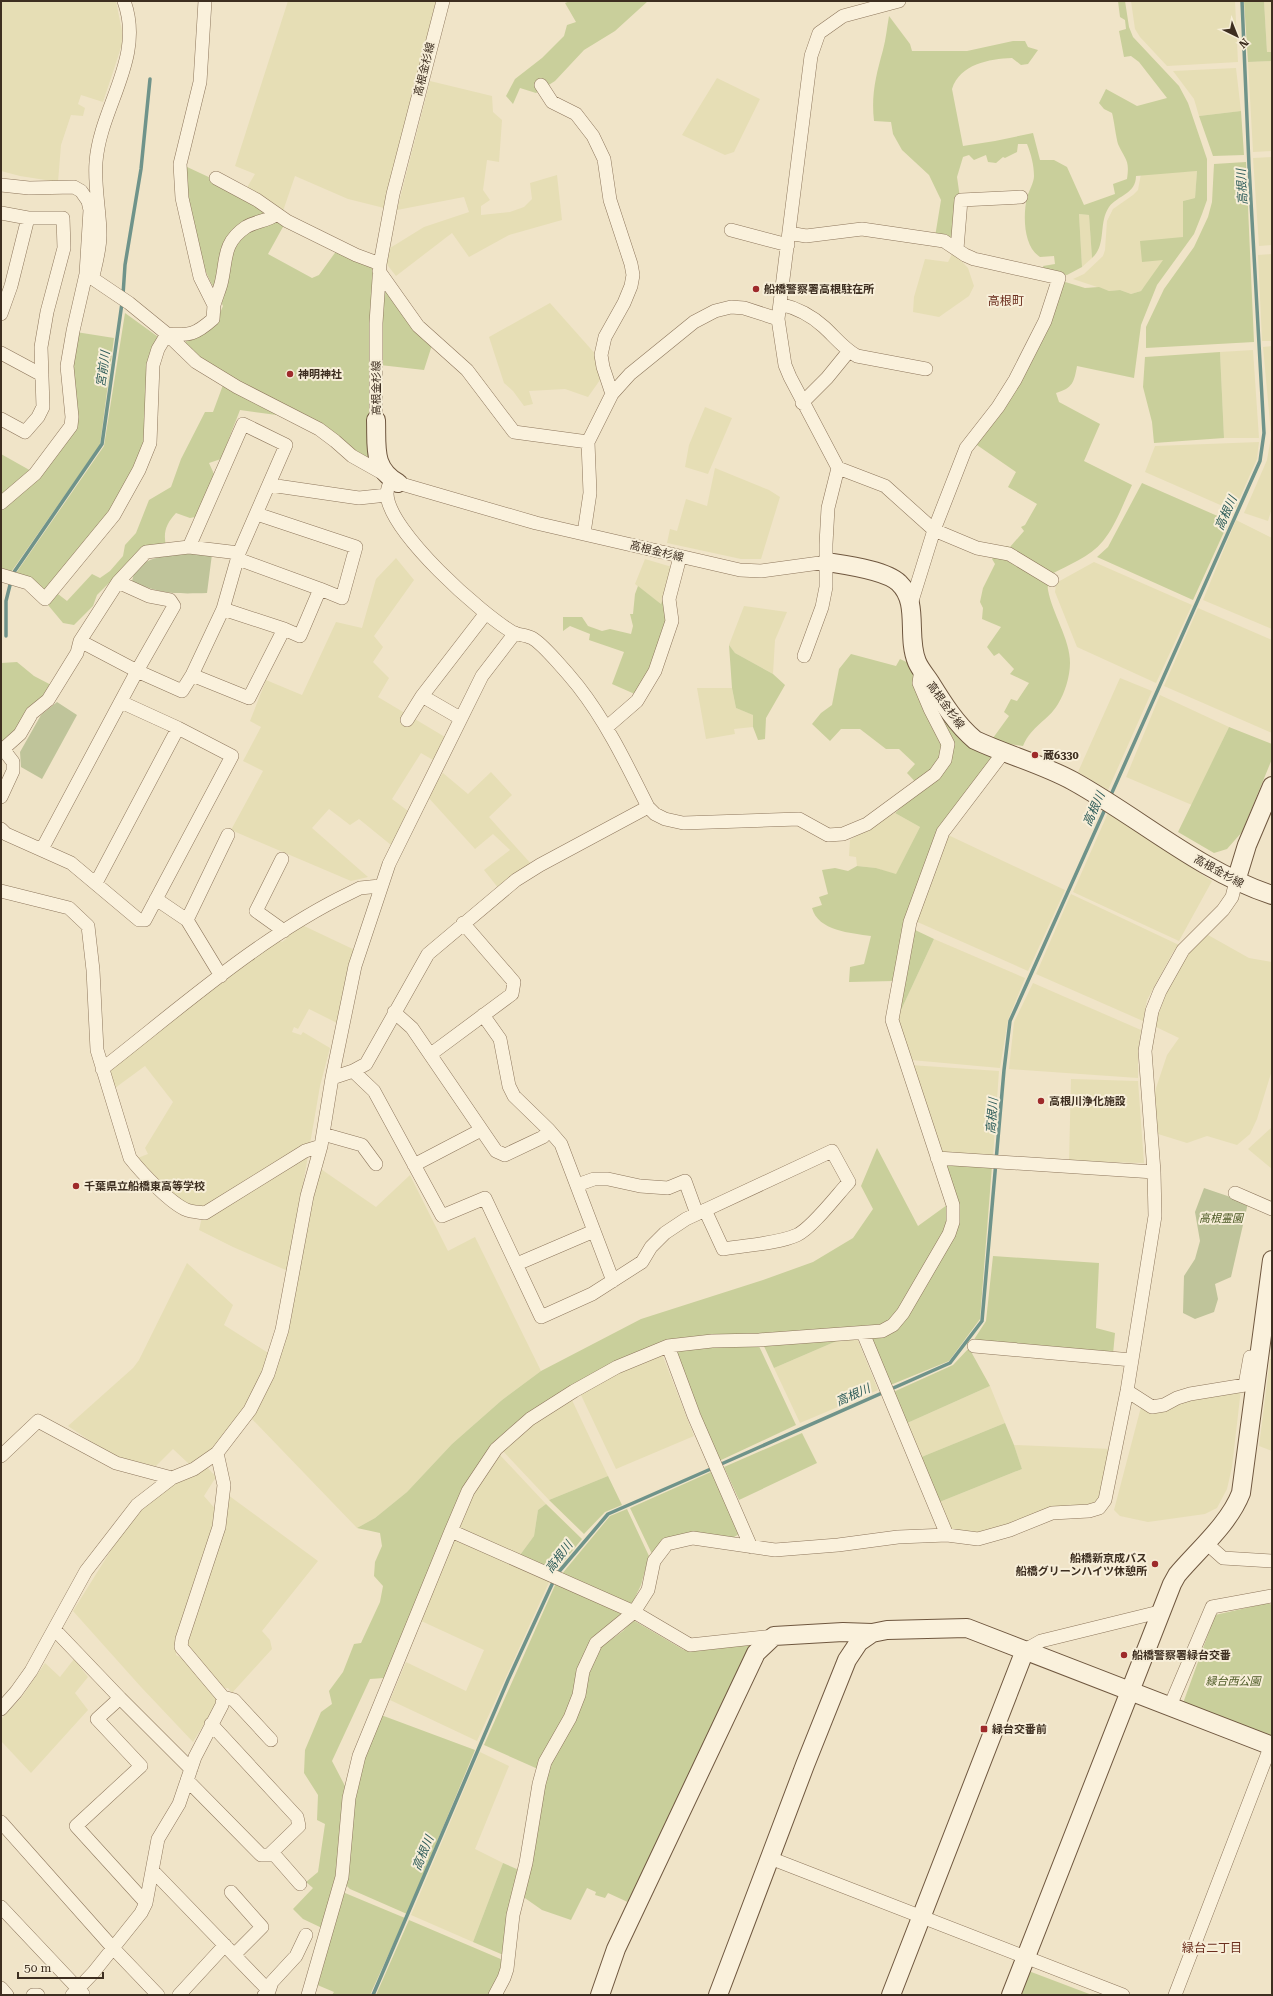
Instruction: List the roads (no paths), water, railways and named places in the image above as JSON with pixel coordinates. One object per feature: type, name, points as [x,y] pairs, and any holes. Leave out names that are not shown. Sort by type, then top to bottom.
[{"type":"street","points":[[1,503],[35,474],[71,426],[72,417],[67,366],[72,331],[100,235],[96,162],[102,134],[126,62],[130,16],[124,1]]},
{"type":"street","points":[[205,1],[200,82],[180,164],[182,198],[200,277],[214,305]]},
{"type":"street","name":"高根金杉線","points":[[443,1],[393,194],[380,268],[376,323],[377,456],[380,467],[390,483],[536,522],[740,570],[754,571],[781,569],[826,562],[854,566],[892,578],[903,587],[911,604],[911,640],[917,661],[962,729],[975,740],[1003,753],[1073,780],[1211,868],[1236,881],[1272,895]]},
{"type":"street","points":[[899,1],[843,16],[820,32],[811,56],[778,319],[785,365],[802,403],[838,468],[885,486],[934,530],[977,548],[1009,554],[1052,580]]},
{"type":"street","points":[[541,85],[552,102],[576,114],[593,136],[604,159],[610,200],[631,264],[633,275],[631,286],[624,303],[605,337],[601,355],[603,367],[612,394]]},
{"type":"street","points":[[216,178],[257,200],[277,214],[380,268],[418,326],[467,370],[514,432],[588,442]]},
{"type":"street","points":[[1,185],[28,188],[74,187],[81,191],[88,201],[90,210],[89,277]]},
{"type":"street","points":[[957,249],[961,200],[1021,197]]},
{"type":"street","points":[[1,213],[28,218],[63,218],[64,248],[47,312],[41,347],[43,407],[38,417],[25,432],[1,419]]},
{"type":"street","points":[[167,334],[186,336],[203,328],[213,319],[214,305],[221,284],[226,252],[230,242],[240,231],[249,226],[268,220],[277,214]]},
{"type":"street","points":[[1,314],[28,218]]},
{"type":"street","points":[[731,230],[788,239],[862,229],[944,241],[974,259],[1059,278],[1046,321],[1015,380],[998,407],[966,448],[934,530],[911,604]]},
{"type":"street","points":[[89,277],[129,303],[167,334],[196,362],[237,387],[319,429],[335,440],[352,456],[390,483],[393,511],[428,559],[452,583],[486,613],[515,633],[532,638],[578,686],[607,727],[648,807],[655,814],[665,819],[683,822],[799,819],[828,835],[843,834],[867,824],[935,774],[945,760],[948,744],[918,683],[921,668]]},
{"type":"street","points":[[780,304],[805,313],[823,326],[849,352],[857,356],[926,369]]},
{"type":"street","points":[[584,533],[590,493],[588,442],[612,394],[630,374],[689,326],[715,311],[731,307],[744,308],[778,319]]},
{"type":"street","points":[[8,577],[28,583],[45,599],[114,515],[139,470],[150,443],[153,365],[158,349],[167,334]]},
{"type":"street","points":[[802,403],[827,378],[849,352]]},
{"type":"street","points":[[1,353],[42,375]]},
{"type":"street","points":[[80,641],[137,671],[182,691],[192,675],[223,609],[239,556],[286,445],[243,424],[189,547]]},
{"type":"street","points":[[804,656],[822,607],[826,587],[828,508],[838,468]]},
{"type":"street","points":[[270,485],[359,498],[390,483]]},
{"type":"street","points":[[1,797],[13,771],[13,762],[2,750],[20,734],[32,713],[48,700],[77,653],[80,641],[118,582],[146,552],[189,547],[239,556],[342,598],[356,546],[257,514]]},
{"type":"street","points":[[607,727],[637,701],[655,671],[672,621],[669,598],[680,557]]},
{"type":"street","points":[[42,849],[137,671],[174,606],[170,600],[149,596],[118,582]]},
{"type":"street","points":[[223,609],[284,629],[300,636],[320,589]]},
{"type":"street","points":[[407,720],[422,696],[486,613]]},
{"type":"street","points":[[192,675],[249,698],[284,629]]},
{"type":"street","points":[[1,1709],[16,1692],[31,1671],[83,1577],[137,1505],[172,1478],[194,1469],[217,1453],[250,1410],[274,1358],[282,1330],[307,1196],[322,1140],[332,1078],[355,966],[380,886],[389,864],[482,676],[515,633]]},
{"type":"street","points":[[422,696],[460,718]]},
{"type":"street","points":[[1,829],[6,834],[71,863],[139,920],[145,920],[232,756],[178,728],[121,702]]},
{"type":"street","points":[[96,883],[178,728]]},
{"type":"street","points":[[308,1995],[342,1877],[349,1798],[359,1756],[450,1531],[468,1491],[496,1449],[530,1419],[617,1367],[668,1346],[712,1341],[882,1331],[893,1325],[903,1313],[949,1234],[953,1222],[953,1205],[892,1020],[910,922],[943,832],[1003,753]]},
{"type":"street","points":[[495,1995],[507,1969],[513,1916],[526,1863],[539,1784],[545,1762],[570,1718],[579,1695],[583,1671],[596,1643],[634,1612],[648,1590],[654,1561],[667,1544],[693,1538],[775,1550],[838,1545],[898,1537],[947,1535],[978,1539],[1010,1530],[1052,1513],[1089,1511],[1099,1508],[1105,1500],[1127,1391],[1155,1216],[1154,1172],[1145,1051],[1152,1011],[1160,992],[1183,950],[1223,910],[1232,897],[1245,852],[1272,786]]},
{"type":"street","points":[[332,1078],[353,1071],[366,1064],[428,954],[463,923],[516,880],[540,865],[648,807]]},
{"type":"street","points":[[187,920],[228,835]]},
{"type":"street","points":[[282,860],[256,911],[284,930]]},
{"type":"street","points":[[102,1069],[221,976],[284,930],[360,888],[380,886]]},
{"type":"street","points":[[1,891],[69,908],[88,926],[93,970],[96,1050],[130,1158],[146,1177],[179,1206],[187,1211],[205,1213],[322,1140],[362,1145],[376,1164]]},
{"type":"street","points":[[156,899],[187,920],[221,976]]},
{"type":"street","points":[[431,1054],[512,994],[514,982],[463,923]]},
{"type":"street","points":[[394,1012],[412,1028],[496,1151],[505,1155],[543,1137],[549,1130]]},
{"type":"street","points":[[483,1015],[500,1039],[509,1086],[514,1096],[549,1130],[561,1144],[613,1281]]},
{"type":"street","points":[[353,1071],[374,1091],[442,1216],[486,1198],[541,1317],[592,1294],[642,1262],[651,1247],[665,1233],[701,1212],[832,1150],[849,1182],[798,1235],[780,1240],[723,1249],[701,1212],[685,1181],[668,1188],[640,1186],[608,1179],[594,1179],[577,1185]]},
{"type":"street","points":[[414,1165],[481,1130]]},
{"type":"street","points":[[937,1158],[1154,1172]]},
{"type":"street","points":[[1235,1193],[1272,1209]]},
{"type":"street","points":[[516,1264],[594,1231]]},
{"type":"street","points":[[1011,1995],[1159,1612],[1177,1575],[1228,1518],[1241,1493],[1272,1260]]},
{"type":"street","points":[[862,1333],[947,1535]]},
{"type":"street","points":[[668,1346],[694,1416],[751,1547]]},
{"type":"street","points":[[974,1346],[1132,1360]]},
{"type":"street","points":[[1127,1391],[1152,1407],[1164,1405],[1177,1398],[1190,1394],[1244,1385],[1250,1357],[1260,1358]]},
{"type":"street","points":[[1,1456],[38,1421],[116,1463],[172,1478]]},
{"type":"street","points":[[217,1453],[224,1484],[219,1527],[182,1639],[182,1647],[223,1697],[234,1700],[271,1740]]},
{"type":"street","points":[[450,1531],[634,1612],[690,1645],[774,1636],[843,1632],[872,1633],[887,1630],[967,1628],[1271,1746],[1175,1995]]},
{"type":"street","points":[[1205,1542],[1223,1558],[1272,1561]]},
{"type":"street","points":[[1170,1706],[1212,1607],[1272,1596]]},
{"type":"street","points":[[891,1995],[1025,1650],[1041,1641],[1159,1612]]},
{"type":"street","points":[[55,1630],[120,1698],[261,1855],[269,1855],[299,1826],[297,1817],[211,1724]]},
{"type":"street","points":[[718,1995],[847,1660],[859,1642],[872,1633]]},
{"type":"street","points":[[600,1995],[616,1949],[752,1660],[762,1647],[774,1636]]},
{"type":"street","points":[[1,1907],[78,1993],[133,1924],[146,1903],[158,1839],[180,1804],[195,1757],[222,1705],[223,1697]]},
{"type":"street","points":[[120,1698],[97,1720],[141,1766],[76,1826],[146,1903]]},
{"type":"street","points":[[1,1822],[113,1948],[158,1995]]},
{"type":"street","points":[[272,1852],[300,1884]]},
{"type":"street","points":[[770,1858],[1123,1995]]},
{"type":"street","points":[[152,1870],[229,1950],[266,1993],[272,1982],[296,1956],[306,1935]]},
{"type":"street","points":[[179,1995],[229,1950],[262,1927],[231,1892]]},
{"type":"street","points":[[1,1988],[7,1995]]},
{"type":"street","points":[[33,1995],[38,1995]]},
{"type":"waterway","name":"高根川","points":[[1110,797],[1260,461],[1264,433],[1249,166],[1242,1]]},
{"type":"waterway","name":"宮前川","points":[[123,295],[125,265],[141,169],[150,79]]},
{"type":"waterway","name":"宮前川","points":[[12,575],[102,444],[122,303]]},
{"type":"waterway","name":"宮前川","points":[[6,636],[6,601],[11,581]]},
{"type":"waterway","name":"高根川","points":[[719,1465],[950,1363],[982,1321],[1004,1070],[1010,1021],[1106,807]]},
{"type":"waterway","name":"高根川","points":[[557,1574],[608,1514],[713,1468]]},
{"type":"waterway","name":"高根川","points":[[373,1995],[508,1680],[554,1580]]},
{"type":"place","name":"船橋警察署高根駐在所","points":[[756,289]]},
{"type":"place","name":"神明神社","points":[[290,374]]},
{"type":"place","name":"蔵6330","points":[[1035,755]]},
{"type":"place","name":"高根川浄化施設","points":[[1041,1101]]},
{"type":"place","name":"千葉県立船橋東高等学校","points":[[76,1186]]},
{"type":"place","name":"船橋新京成バス 船橋グリーンハイツ休憩所","points":[[1155,1564]]},
{"type":"place","name":"船橋警察署緑台交番","points":[[1124,1655]]},
{"type":"place","name":"緑台交番前","points":[[984,1729]]},
{"type":"district","name":"高根町","points":[[1006,301]]},
{"type":"district","name":"緑台二丁目","points":[[1212,1948]]},
{"type":"park label","name":"高根霊園","points":[[1221,1218]]},
{"type":"park label","name":"緑台西公園","points":[[1233,1681]]}]
